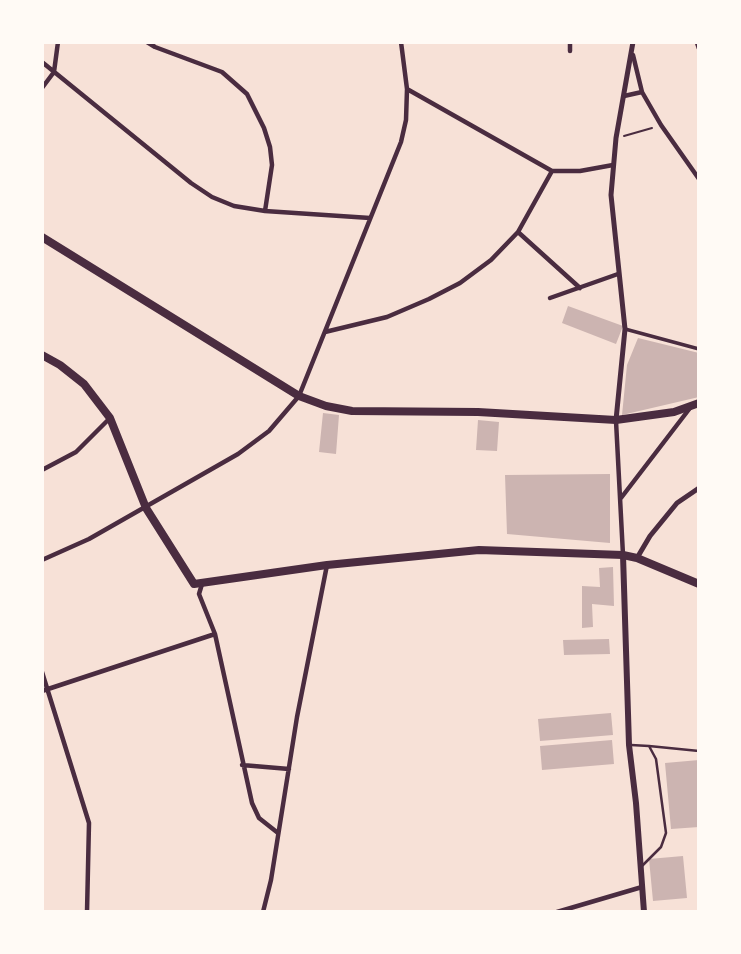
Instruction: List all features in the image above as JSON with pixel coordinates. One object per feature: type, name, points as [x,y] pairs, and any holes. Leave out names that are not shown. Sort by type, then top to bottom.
[{"type":"highway","points":[[44,242],[299,396],[352,411],[478,412],[616,420],[674,412],[695,405]]},
{"type":"highway","points":[[42,355],[60,365],[83,384],[110,418],[146,508],[198,583],[327,565],[479,550],[628,558],[699,584]]},
{"type":"main road","points":[[628,558],[629,745],[642,866],[644,912]]},
{"type":"street","points":[[42,88],[54,72],[58,42]]},
{"type":"street","points":[[147,42],[222,72],[247,94],[270,147],[271,165],[265,211]]},
{"type":"street","points":[[42,559],[89,539],[238,454],[269,431],[299,396],[401,142],[406,120],[407,89],[401,42]]},
{"type":"street","points":[[570,42],[570,51]]},
{"type":"street","points":[[628,558],[616,420],[625,329],[611,195],[616,138],[633,55],[633,42]]},
{"type":"street","points":[[698,42],[699,48]]},
{"type":"street","points":[[633,55],[642,92],[661,125],[699,179]]},
{"type":"street","points":[[42,62],[212,197],[234,206],[265,211],[370,218]]},
{"type":"street","points":[[407,89],[552,172],[580,171],[613,165]]},
{"type":"street","points":[[624,96],[642,92]]},
{"type":"street","points":[[324,333],[387,317],[460,283],[491,260],[518,232],[552,172]]},
{"type":"street","points":[[518,232],[580,288]]},
{"type":"street","points":[[550,298],[618,274]]},
{"type":"street","points":[[625,329],[699,349]]},
{"type":"street","points":[[621,498],[695,405]]},
{"type":"street","points":[[42,470],[76,452],[110,418]]},
{"type":"street","points":[[628,558],[677,503],[699,488]]},
{"type":"street","points":[[263,912],[327,565]]},
{"type":"street","points":[[198,583],[199,594],[215,634],[252,803],[259,818],[278,833]]},
{"type":"street","points":[[45,690],[215,634]]},
{"type":"street","points":[[42,672],[45,690],[89,823],[87,912]]},
{"type":"street","points":[[242,765],[289,769]]},
{"type":"street","points":[[557,912],[643,887]]},
{"type":"lane","points":[[629,745],[699,751]]},
{"type":"lane","points":[[642,866],[661,847],[666,834],[659,768],[649,746]]},
{"type":"path","points":[[616,138],[661,125]]},
{"type":"building","points":[[568,306],[623,326],[616,344],[562,323]]},
{"type":"building","points":[[638,338],[699,353],[699,397],[622,415],[627,365]]},
{"type":"building","points":[[323,413],[339,415],[336,454],[319,452]]},
{"type":"building","points":[[478,420],[499,422],[497,451],[476,450]]},
{"type":"building","points":[[610,474],[610,543],[507,534],[505,475]]},
{"type":"building","points":[[613,567],[614,606],[592,604],[593,627],[582,628],[582,586],[600,587],[599,568]]},
{"type":"building","points":[[609,639],[610,654],[564,655],[563,640]]},
{"type":"building","points":[[611,713],[613,735],[540,741],[538,719]]},
{"type":"building","points":[[612,740],[614,764],[542,770],[540,746]]},
{"type":"building","points":[[699,760],[699,827],[671,829],[665,763]]},
{"type":"building","points":[[683,856],[687,898],[653,901],[649,859]]}]
